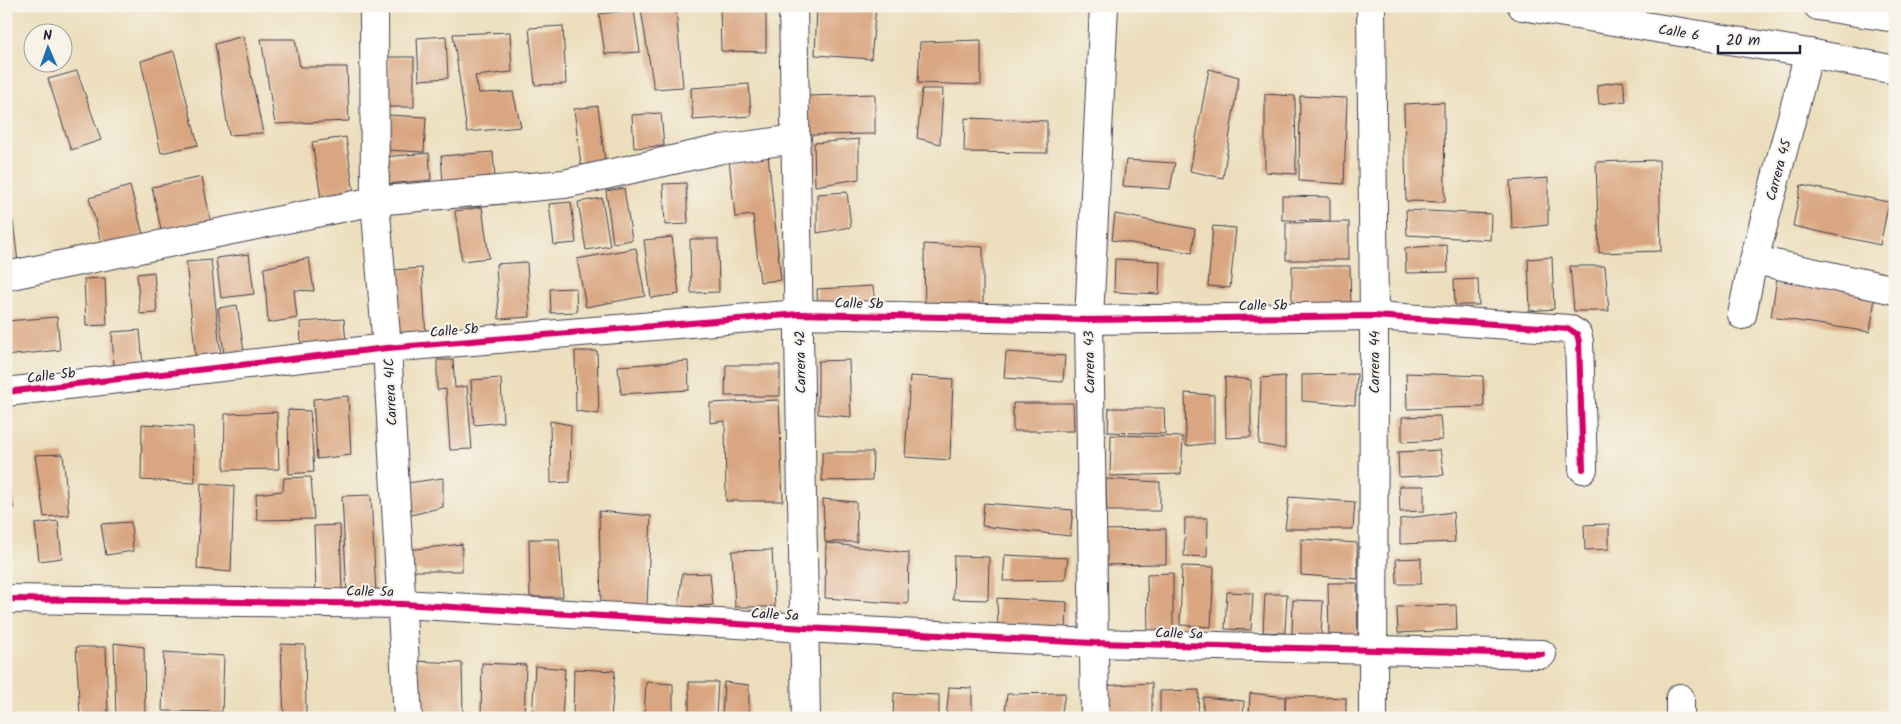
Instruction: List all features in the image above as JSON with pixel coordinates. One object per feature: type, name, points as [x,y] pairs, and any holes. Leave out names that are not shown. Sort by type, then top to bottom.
[{"type":"main road","name":"Carrera 41C","points":[[374,6],[375,201],[387,348],[408,718]]},
{"type":"main road","name":"Carrera 42","points":[[793,6],[797,139],[806,718]]},
{"type":"main road","name":"Carrera 43","points":[[1095,718],[1089,320],[1104,6]]},
{"type":"main road","name":"Carrera 44","points":[[1371,6],[1374,316],[1373,718]]},
{"type":"main road","name":"Calle 6","points":[[1522,6],[1809,53],[1895,70]]},
{"type":"main road","points":[[1818,6],[1895,18]]},
{"type":"main road","name":"Carrera 45","points":[[1742,315],[1754,260],[1809,53]]},
{"type":"main road","points":[[6,276],[375,201],[564,184],[722,149],[797,139]]},
{"type":"main road","points":[[1754,260],[1895,290]]},
{"type":"main road","name":"Calle 5b","points":[[6,392],[387,348],[799,314],[1089,320],[1374,316],[1569,329],[1577,334],[1579,342],[1583,470]]},
{"type":"main road","name":"Calle 5a","points":[[6,599],[402,604],[1093,643],[1542,654]]},
{"type":"building","points":[[720,6],[766,6],[766,52],[721,51]]},
{"type":"building","points":[[817,6],[876,6],[871,59],[815,55]]},
{"type":"building","points":[[676,9],[683,87],[654,89],[641,10]]},
{"type":"building","points":[[634,10],[640,52],[605,54],[599,14]]},
{"type":"building","points":[[563,26],[566,84],[535,85],[529,28]]},
{"type":"building","points":[[510,32],[512,72],[475,76],[479,93],[513,92],[521,127],[467,132],[453,34]]},
{"type":"building","points":[[243,36],[263,133],[229,135],[215,44]]},
{"type":"building","points":[[446,36],[448,78],[419,80],[417,38]]},
{"type":"building","points":[[261,39],[295,39],[300,67],[347,67],[349,121],[275,124]]},
{"type":"building","points":[[981,40],[981,85],[918,83],[920,42]]},
{"type":"building","points":[[174,51],[198,145],[161,153],[141,61]]},
{"type":"building","points":[[388,57],[414,57],[414,107],[388,107]]},
{"type":"building","points":[[1209,69],[1239,77],[1223,178],[1190,171]]},
{"type":"building","points":[[77,71],[101,140],[71,150],[48,79]]},
{"type":"building","points":[[1623,81],[1626,101],[1599,104],[1597,85]]},
{"type":"building","points":[[749,84],[751,116],[693,120],[691,88]]},
{"type":"building","points":[[922,89],[943,89],[940,144],[917,138]]},
{"type":"building","points":[[875,94],[875,134],[809,135],[808,96]]},
{"type":"building","points":[[1265,94],[1295,96],[1296,174],[1265,172]]},
{"type":"building","points":[[1300,96],[1347,98],[1344,184],[1299,181]]},
{"type":"building","points":[[1444,102],[1445,202],[1406,201],[1404,104]]},
{"type":"building","points":[[598,106],[605,162],[581,165],[574,109]]},
{"type":"building","points":[[661,113],[664,146],[634,148],[632,115]]},
{"type":"building","points":[[387,115],[426,117],[424,152],[385,150]]},
{"type":"building","points":[[965,118],[1047,121],[1047,153],[964,152]]},
{"type":"building","points":[[346,137],[354,194],[321,198],[312,142]]},
{"type":"building","points":[[859,139],[859,179],[815,186],[814,143]]},
{"type":"building","points":[[767,145],[781,280],[760,282],[753,215],[735,217],[728,149]]},
{"type":"building","points":[[493,152],[495,179],[443,184],[441,156]]},
{"type":"building","points":[[429,153],[431,180],[386,184],[383,157]]},
{"type":"building","points":[[1126,160],[1175,163],[1170,189],[1123,186]]},
{"type":"building","points":[[1659,160],[1661,251],[1599,253],[1596,162]]},
{"type":"building","points":[[202,177],[212,229],[163,239],[152,187]]},
{"type":"building","points":[[1548,178],[1548,225],[1512,229],[1510,181]]},
{"type":"building","points":[[686,183],[688,224],[665,225],[663,184]]},
{"type":"building","points":[[1801,185],[1889,202],[1880,245],[1793,226]]},
{"type":"building","points":[[130,186],[143,234],[102,246],[89,198]]},
{"type":"building","points":[[624,188],[632,240],[613,243],[606,191]]},
{"type":"building","points":[[847,192],[851,227],[817,233],[817,194]]},
{"type":"building","points":[[1282,196],[1330,197],[1330,221],[1282,220]]},
{"type":"building","points":[[602,198],[610,246],[586,250],[578,202]]},
{"type":"building","points":[[571,202],[576,243],[554,245],[549,204]]},
{"type":"building","points":[[482,207],[489,258],[462,261],[455,211]]},
{"type":"building","points":[[1406,210],[1491,214],[1490,240],[1407,235]]},
{"type":"building","points":[[1115,214],[1195,229],[1192,253],[1112,240]]},
{"type":"building","points":[[6,221],[13,221],[18,262],[6,264]]},
{"type":"building","points":[[1349,222],[1349,260],[1286,260],[1286,223]]},
{"type":"building","points":[[1213,226],[1236,228],[1230,288],[1208,286]]},
{"type":"building","points":[[672,237],[679,294],[651,298],[644,240]]},
{"type":"building","points":[[690,239],[718,239],[719,292],[691,293]]},
{"type":"building","points":[[924,244],[983,247],[983,310],[925,313]]},
{"type":"building","points":[[1447,245],[1448,272],[1406,273],[1405,248]]},
{"type":"building","points":[[636,248],[645,296],[586,307],[577,259]]},
{"type":"building","points":[[249,254],[254,294],[221,298],[216,258]]},
{"type":"building","points":[[1552,257],[1554,309],[1530,311],[1528,259]]},
{"type":"building","points":[[309,258],[314,291],[294,290],[297,318],[268,323],[264,268]]},
{"type":"building","points":[[1115,259],[1160,261],[1159,294],[1114,292]]},
{"type":"building","points":[[211,260],[221,358],[196,361],[186,262]]},
{"type":"building","points":[[527,262],[530,317],[499,319],[496,264]]},
{"type":"building","points":[[1292,266],[1350,266],[1351,309],[1292,310]]},
{"type":"building","points":[[1570,266],[1605,266],[1609,311],[1574,311]]},
{"type":"building","points":[[422,268],[426,338],[392,339],[392,270]]},
{"type":"building","points":[[154,272],[157,313],[140,314],[137,274]]},
{"type":"building","points":[[105,278],[107,325],[86,326],[84,279]]},
{"type":"building","points":[[1777,278],[1876,291],[1870,332],[1771,317]]},
{"type":"building","points":[[1478,279],[1479,305],[1455,305],[1454,280]]},
{"type":"building","points":[[873,286],[876,312],[818,314],[817,289]]},
{"type":"building","points":[[576,288],[577,312],[551,313],[550,289]]},
{"type":"building","points":[[237,305],[245,358],[225,361],[218,308]]},
{"type":"building","points":[[57,317],[60,350],[6,356],[6,321]]},
{"type":"building","points":[[344,319],[346,344],[301,346],[300,322]]},
{"type":"building","points":[[140,330],[143,366],[114,368],[112,332]]},
{"type":"building","points":[[575,351],[597,351],[599,414],[576,411]]},
{"type":"building","points":[[1006,352],[1065,356],[1063,382],[1004,378]]},
{"type":"building","points":[[437,360],[453,360],[455,388],[467,386],[472,449],[450,450],[446,389],[437,390]]},
{"type":"building","points":[[849,360],[851,417],[818,414],[818,361]]},
{"type":"building","points":[[688,361],[689,390],[621,394],[618,366]]},
{"type":"building","points":[[726,365],[780,365],[780,396],[725,396]]},
{"type":"building","points":[[1406,373],[1483,376],[1484,407],[1407,409]]},
{"type":"building","points":[[1357,374],[1355,405],[1302,401],[1302,375]]},
{"type":"building","points":[[910,376],[953,379],[950,460],[905,457]]},
{"type":"building","points":[[1285,376],[1285,449],[1259,444],[1261,378]]},
{"type":"building","points":[[1225,377],[1251,380],[1251,437],[1226,438]]},
{"type":"building","points":[[501,378],[503,422],[474,425],[471,380]]},
{"type":"building","points":[[1185,393],[1214,395],[1214,443],[1186,446]]},
{"type":"building","points":[[348,396],[351,455],[317,459],[313,399]]},
{"type":"building","points":[[779,400],[783,501],[726,501],[725,421],[710,423],[710,403]]},
{"type":"building","points":[[1013,403],[1073,403],[1074,431],[1013,431]]},
{"type":"building","points":[[1109,408],[1164,408],[1165,434],[1108,432]]},
{"type":"building","points":[[288,410],[310,411],[314,472],[289,474]]},
{"type":"building","points":[[277,412],[279,469],[224,470],[225,414]]},
{"type":"building","points":[[1440,416],[1442,440],[1402,442],[1402,417]]},
{"type":"building","points":[[550,421],[571,425],[570,482],[551,483]]},
{"type":"building","points":[[142,424],[193,427],[195,483],[141,480]]},
{"type":"building","points":[[1111,435],[1183,437],[1181,474],[1110,476]]},
{"type":"building","points":[[1440,450],[1444,475],[1399,477],[1398,452]]},
{"type":"building","points":[[822,452],[873,452],[872,480],[822,481]]},
{"type":"building","points":[[63,454],[69,515],[44,517],[35,455]]},
{"type":"building","points":[[6,470],[14,509],[6,510]]},
{"type":"building","points":[[311,477],[314,519],[257,520],[256,494],[283,491],[284,478]]},
{"type":"building","points":[[443,478],[443,507],[404,517],[400,484]]},
{"type":"building","points":[[1106,479],[1160,482],[1160,511],[1107,511]]},
{"type":"building","points":[[201,483],[234,486],[231,572],[197,569]]},
{"type":"building","points":[[1399,486],[1424,486],[1424,511],[1400,512]]},
{"type":"building","points":[[371,495],[376,593],[347,594],[342,496]]},
{"type":"building","points":[[1289,497],[1355,502],[1353,529],[1285,529]]},
{"type":"building","points":[[823,499],[856,502],[857,542],[825,542]]},
{"type":"building","points":[[984,503],[1073,510],[1070,536],[982,526]]},
{"type":"building","points":[[599,511],[651,516],[647,605],[601,605]]},
{"type":"building","points":[[1453,512],[1455,542],[1400,544],[1400,519]]},
{"type":"building","points":[[1185,518],[1208,518],[1207,557],[1184,556]]},
{"type":"building","points":[[58,521],[62,558],[39,561],[35,524]]},
{"type":"building","points":[[131,522],[133,551],[106,555],[101,524]]},
{"type":"building","points":[[1609,524],[1609,549],[1585,550],[1584,525]]},
{"type":"building","points":[[340,525],[342,594],[316,595],[314,526]]},
{"type":"building","points":[[1166,529],[1166,564],[1101,565],[1100,530]]},
{"type":"building","points":[[529,539],[559,539],[563,597],[530,597]]},
{"type":"building","points":[[1301,539],[1357,543],[1358,579],[1301,575]]},
{"type":"building","points":[[826,543],[909,553],[908,604],[825,598]]},
{"type":"building","points":[[462,544],[462,571],[408,571],[407,550]]},
{"type":"building","points":[[772,550],[775,607],[735,607],[732,551]]},
{"type":"building","points":[[1005,555],[1068,558],[1065,580],[1003,581]]},
{"type":"building","points":[[954,556],[989,557],[988,600],[953,599]]},
{"type":"building","points":[[1421,558],[1421,584],[1397,584],[1396,559]]},
{"type":"building","points":[[1182,566],[1214,567],[1211,627],[1180,625]]},
{"type":"building","points":[[710,573],[713,605],[679,608],[682,574]]},
{"type":"building","points":[[1173,573],[1173,634],[1148,634],[1147,574]]},
{"type":"building","points":[[1328,583],[1357,583],[1358,639],[1329,639]]},
{"type":"building","points":[[1227,592],[1253,593],[1251,630],[1225,629]]},
{"type":"building","points":[[1265,594],[1287,594],[1285,633],[1263,632]]},
{"type":"building","points":[[997,598],[1067,602],[1066,633],[998,630]]},
{"type":"building","points":[[1293,600],[1323,601],[1321,635],[1292,634]]},
{"type":"building","points":[[1456,605],[1457,630],[1398,633],[1397,607]]},
{"type":"building","points":[[114,643],[144,647],[145,718],[116,718]]},
{"type":"building","points":[[281,644],[305,645],[306,716],[284,718]]},
{"type":"building","points":[[76,647],[106,647],[108,715],[80,716]]},
{"type":"building","points":[[164,652],[224,656],[222,712],[162,711]]},
{"type":"building","points":[[412,661],[462,663],[463,718],[415,718]]},
{"type":"building","points":[[482,663],[526,665],[524,718],[481,718]]},
{"type":"building","points":[[535,666],[565,669],[562,718],[532,718]]},
{"type":"building","points":[[574,669],[615,671],[611,718],[573,718]]},
{"type":"building","points":[[646,682],[673,684],[673,718],[644,718]]},
{"type":"building","points":[[689,682],[718,682],[716,718],[689,718]]},
{"type":"building","points":[[724,682],[749,685],[749,718],[722,718]]},
{"type":"building","points":[[1152,683],[1152,718],[1098,718],[1099,686]]},
{"type":"building","points":[[949,687],[972,688],[972,718],[946,718]]},
{"type":"building","points":[[1199,690],[1198,716],[1160,716],[1160,691]]},
{"type":"building","points":[[894,693],[939,695],[939,718],[893,718]]},
{"type":"building","points":[[1065,693],[1061,717],[1005,713],[1007,694]]},
{"type":"building","points":[[1250,693],[1285,697],[1285,710],[1286,696],[1346,698],[1346,718],[1249,718]]},
{"type":"building","points":[[1203,697],[1244,701],[1243,718],[1203,718]]},
{"type":"building","points":[[994,715],[1021,716],[1021,718],[994,718]]},
{"type":"cycle path","points":[[6,392],[387,348],[799,314],[1089,320],[1374,316],[1569,329],[1577,334],[1579,342],[1583,469]]},
{"type":"cycle path","points":[[6,599],[402,604],[1093,643],[1542,654]]}]
